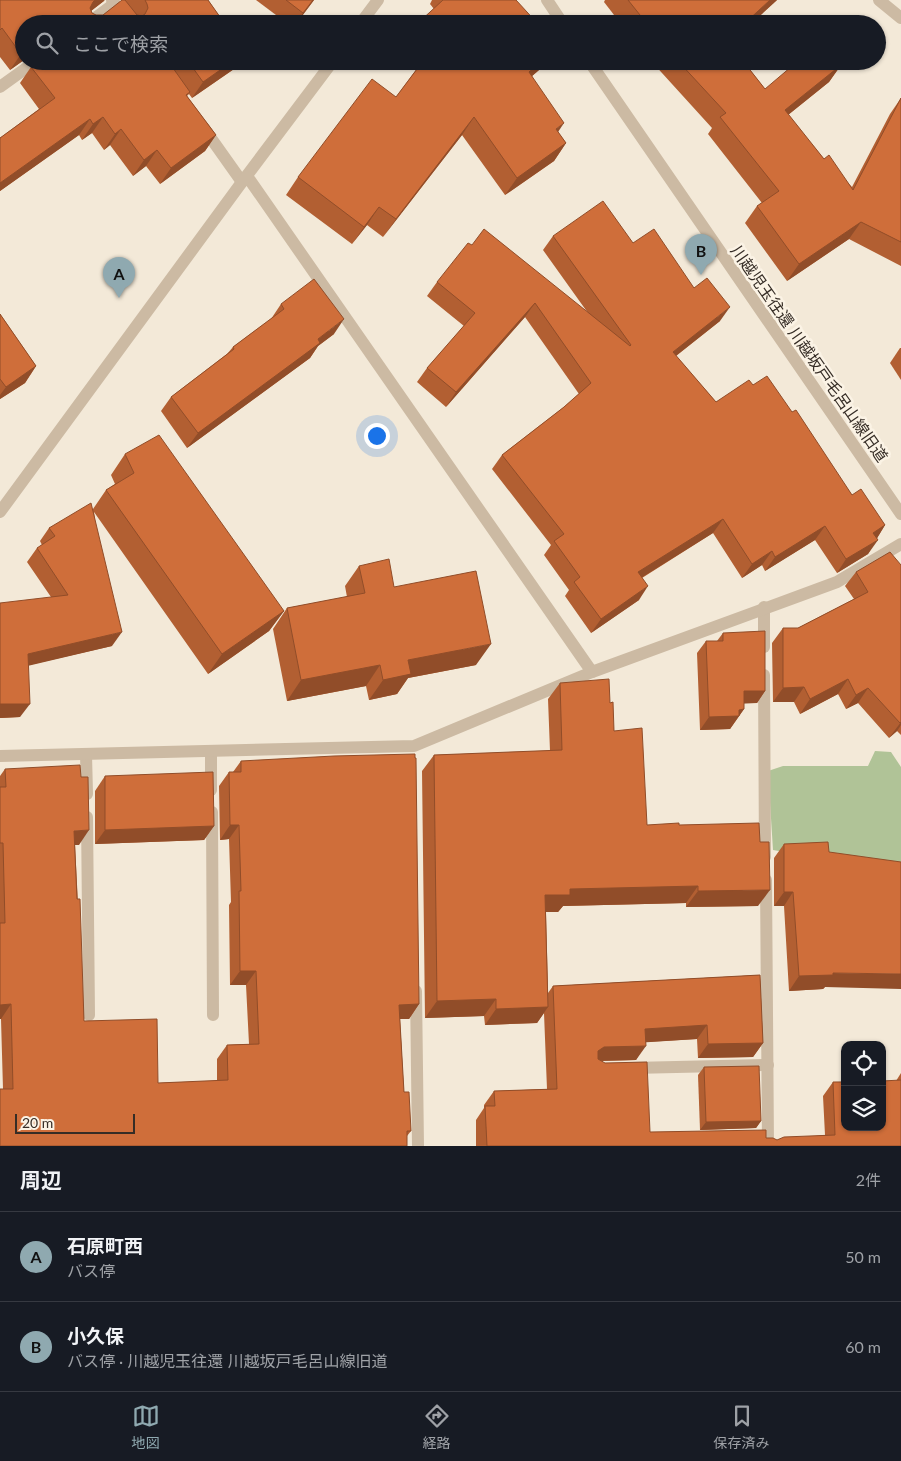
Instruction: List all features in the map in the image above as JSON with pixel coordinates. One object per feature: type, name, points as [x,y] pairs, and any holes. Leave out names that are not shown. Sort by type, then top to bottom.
[{"type":"street","points":[[367,15],[378,0]]},
{"type":"street","points":[[547,0],[557,15]]},
{"type":"street","points":[[879,0],[901,18]]},
{"type":"street","points":[[98,15],[113,2],[122,15]]},
{"type":"street","points":[[0,87],[24,70]]},
{"type":"street","points":[[0,512],[326,70]]},
{"type":"street","name":"川越児玉往還 川越坂戸毛呂山線旧道","points":[[595,70],[901,514]]},
{"type":"street","points":[[196,118],[245,179],[592,672]]},
{"type":"street","points":[[0,756],[211,751],[414,750],[592,672],[764,607],[837,582],[901,544]]},
{"type":"street","points":[[764,607],[761,980],[768,1065],[765,1139]]},
{"type":"street","points":[[211,751],[213,1015]]},
{"type":"street","points":[[86,754],[89,1015]]},
{"type":"street","points":[[416,980],[418,1146]]},
{"type":"street","points":[[624,1069],[768,1065]]},
{"type":"green space","points":[[875,751],[891,752],[901,767],[901,872],[773,850],[768,771],[783,766],[868,766]]},
{"type":"building","points":[[0,0],[95,0],[90,8],[92,13],[96,15],[15,15],[15,46],[2,28],[0,30]]},
{"type":"building","points":[[122,0],[125,0],[137,15],[103,15]]},
{"type":"building","points":[[145,0],[208,0],[219,15],[144,15],[148,8]]},
{"type":"building","points":[[286,0],[313,0],[303,13]]},
{"type":"building","points":[[443,0],[516,0],[530,15],[427,15]]},
{"type":"building","points":[[628,0],[770,0],[754,15],[640,15]]},
{"type":"building","points":[[33,70],[174,70],[190,92],[186,95],[216,135],[171,168],[157,150],[144,160],[121,129],[115,134],[103,117],[93,124],[90,119],[0,183],[0,138],[55,98]]},
{"type":"building","points":[[194,70],[220,70],[203,82]]},
{"type":"building","points":[[416,70],[531,70],[529,72],[564,123],[556,129],[566,143],[517,178],[474,117],[396,219],[379,207],[364,227],[298,177],[372,79],[396,97]]},
{"type":"building","points":[[686,70],[750,70],[765,89],[787,70],[835,70],[785,110],[824,159],[829,155],[853,190],[901,98],[901,242],[861,222],[799,264],[757,206],[779,191],[720,117],[726,113]]},
{"type":"building","points":[[603,201],[633,243],[654,229],[694,288],[707,278],[730,307],[673,352],[716,402],[749,380],[753,385],[767,376],[792,412],[796,410],[852,495],[861,489],[885,525],[873,533],[878,540],[846,559],[825,526],[775,557],[772,551],[752,564],[723,519],[638,572],[648,586],[601,619],[574,582],[580,577],[554,541],[564,534],[502,455],[564,407],[591,383],[535,303],[456,392],[427,368],[475,313],[437,282],[468,243],[472,245],[484,229],[630,346],[553,236]]},
{"type":"building","points":[[314,279],[344,319],[318,339],[320,343],[198,433],[171,397],[284,309],[281,304]]},
{"type":"building","points":[[0,314],[36,366],[6,387],[0,379]]},
{"type":"building","points":[[159,435],[284,611],[222,654],[106,490],[134,473],[125,454]]},
{"type":"building","points":[[91,503],[122,632],[28,654],[30,704],[0,704],[0,603],[68,595],[37,548],[55,536],[49,528]]},
{"type":"building","points":[[890,552],[901,565],[901,722],[868,688],[856,695],[848,679],[810,699],[804,687],[783,688],[783,628],[798,628],[868,592],[856,572]]},
{"type":"building","points":[[389,559],[394,587],[476,571],[491,644],[408,660],[411,674],[383,680],[380,665],[301,680],[287,608],[365,593],[359,566]]},
{"type":"building","points":[[765,631],[765,691],[744,691],[744,709],[739,710],[739,716],[709,717],[706,641],[723,641],[723,633]]},
{"type":"building","points":[[609,679],[610,703],[613,702],[614,731],[642,728],[647,825],[759,823],[760,842],[769,842],[770,890],[698,891],[698,886],[570,889],[570,895],[545,895],[548,1007],[496,1009],[496,999],[437,1001],[434,755],[562,750],[560,683]]},
{"type":"building","points":[[415,754],[419,1004],[399,1005],[404,1092],[409,1092],[411,1131],[407,1131],[407,1146],[0,1146],[0,1089],[13,1089],[11,1004],[0,1005],[0,923],[5,923],[3,843],[0,843],[0,787],[6,787],[5,769],[80,765],[81,777],[88,777],[89,830],[74,831],[77,899],[80,899],[84,1021],[157,1019],[158,1083],[228,1080],[227,1045],[259,1044],[256,971],[240,971],[239,891],[241,891],[239,825],[230,825],[229,772],[241,772],[241,761]]},
{"type":"building","points":[[213,772],[214,826],[105,830],[105,776]]},
{"type":"building","points":[[828,842],[829,852],[901,862],[901,974],[833,973],[833,975],[799,976],[793,892],[784,892],[784,844]]},
{"type":"building","points":[[760,975],[763,1043],[708,1044],[707,1025],[645,1029],[646,1046],[604,1047],[598,1051],[598,1059],[605,1063],[647,1062],[650,1132],[766,1130],[766,1138],[777,1140],[784,1137],[835,1135],[833,1082],[841,1082],[841,1131],[886,1131],[886,1081],[901,1080],[901,1146],[487,1146],[485,1106],[495,1106],[494,1091],[557,1089],[553,986]]},
{"type":"building","points":[[759,1066],[761,1121],[706,1122],[704,1067]]},
{"type":"place","name":"小久保","points":[[701,275]]},
{"type":"place","name":"石原町西","points":[[119,298]]}]
